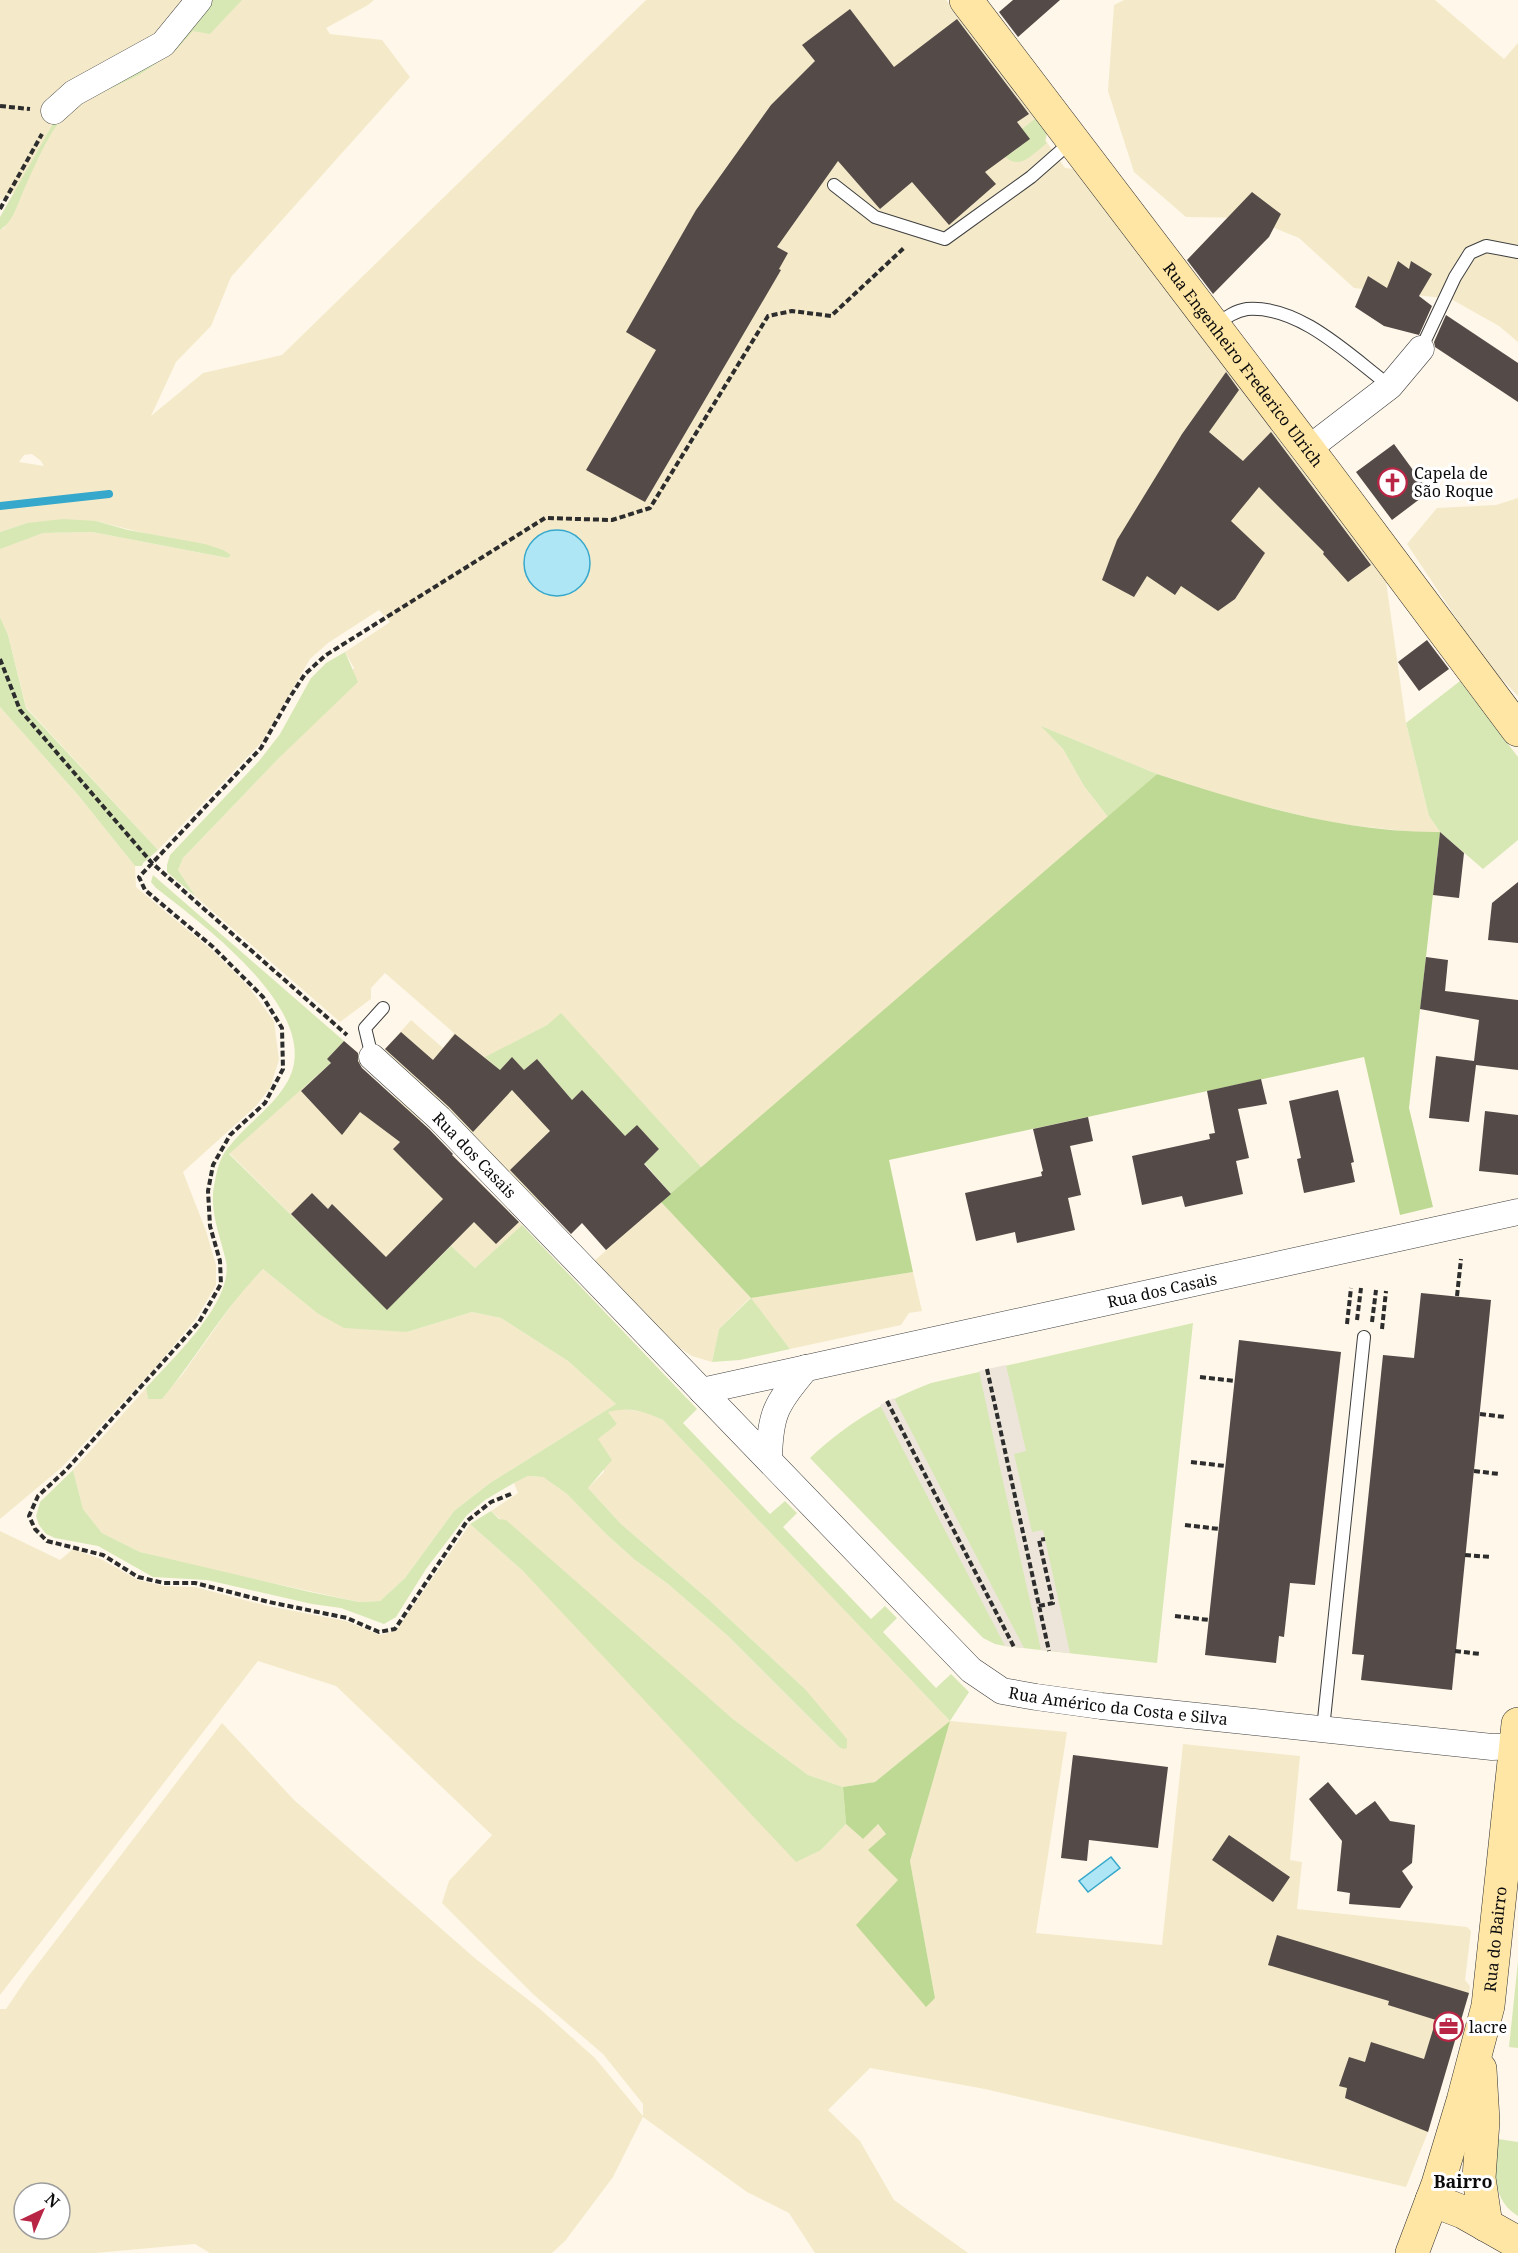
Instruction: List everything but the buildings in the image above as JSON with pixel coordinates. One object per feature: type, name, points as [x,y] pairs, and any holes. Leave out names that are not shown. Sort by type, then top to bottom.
[{"type":"main road","name":"Rua Engenheiro Frederico Ulrich","points":[[966,0],[1518,730]]},
{"type":"main road","name":"Rua do Bairro","points":[[1412,2253],[1432,2200],[1478,2046],[1492,1978],[1517,1739]]},
{"type":"main road","points":[[1478,2046],[1483,2121],[1479,2178],[1486,2225]]},
{"type":"main road","points":[[1432,2200],[1463,2212],[1518,2243]]},
{"type":"street","points":[[54,111],[74,93],[163,44],[199,0]]},
{"type":"street","points":[[1308,450],[1390,386],[1421,349]]},
{"type":"street","name":"Rua dos Casais","points":[[372,1057],[439,1118],[702,1391],[1518,1212]]},
{"type":"street","points":[[769,1459],[770,1427],[780,1400],[806,1368]]},
{"type":"street","name":"Rua Américo da Costa e Silva","points":[[702,1391],[971,1670],[1002,1691],[1101,1706],[1492,1747],[1517,1739]]},
{"type":"lane","points":[[834,185],[875,216],[945,239],[1031,177],[1073,140]]},
{"type":"lane","points":[[1421,349],[1455,277],[1470,253],[1486,246],[1518,252]]},
{"type":"lane","points":[[1214,326],[1229,315],[1245,309],[1269,310],[1299,319],[1390,386]]},
{"type":"lane","points":[[372,1057],[365,1028],[383,1008]]},
{"type":"lane","points":[[1323,1729],[1364,1337]]},
{"type":"path","points":[[0,209],[54,111]]},
{"type":"path","points":[[511,1494],[491,1502],[467,1521],[395,1629],[379,1632],[347,1618],[269,1602],[195,1583],[164,1583],[138,1576],[103,1555],[47,1541],[35,1528],[29,1516],[38,1496],[66,1470],[192,1330],[220,1284],[220,1262],[210,1226],[208,1191],[213,1165],[230,1135],[265,1103],[283,1069],[282,1028],[263,997],[213,946],[145,890],[139,877],[261,748],[305,674],[326,656],[545,518],[612,520],[650,508],[768,316],[792,311],[831,316],[922,232]]},
{"type":"path","points":[[0,659],[20,711],[152,863],[372,1057]]},
{"type":"path","points":[[1457,1296],[1461,1259]]},
{"type":"path","points":[[1347,1324],[1351,1288]]},
{"type":"path","points":[[1357,1325],[1361,1288]]},
{"type":"path","points":[[1372,1326],[1376,1290]]},
{"type":"path","points":[[1382,1329],[1386,1291]]},
{"type":"path","points":[[987,1370],[1049,1651]]},
{"type":"path","points":[[1200,1377],[1234,1381]]},
{"type":"path","points":[[887,1401],[1014,1647]]},
{"type":"path","points":[[1480,1414],[1505,1416]]},
{"type":"path","points":[[1191,1462],[1225,1466]]},
{"type":"path","points":[[1474,1471],[1499,1474]]},
{"type":"path","points":[[1185,1525],[1219,1529]]},
{"type":"path","points":[[1039,1605],[1053,1603],[1039,1540],[1045,1539]]},
{"type":"path","points":[[1465,1554],[1491,1557]]},
{"type":"path","points":[[1175,1616],[1209,1620]]},
{"type":"path","points":[[1455,1651],[1480,1654]]},
{"type":"shaded area","points":[[0,0],[374,0],[326,28],[330,34],[382,40],[410,77],[231,277],[211,326],[176,362],[151,416],[203,373],[282,355],[646,0],[946,0],[1047,132],[1046,141],[1065,168],[1074,169],[1386,581],[1406,723],[1429,816],[1440,832],[1412,832],[1332,823],[1234,799],[1157,774],[1043,727],[1063,749],[1084,786],[1108,817],[702,1168],[561,1014],[547,1025],[486,1057],[500,1070],[512,1057],[537,1059],[571,1100],[582,1090],[610,1144],[543,1208],[379,1056],[411,1020],[443,1048],[454,1033],[385,973],[371,988],[371,999],[340,1022],[196,897],[178,870],[183,858],[280,757],[354,668],[345,652],[390,622],[379,610],[328,643],[310,659],[262,742],[158,850],[26,707],[8,635],[0,617],[0,549],[3,546],[43,533],[92,532],[228,558],[231,555],[96,521],[27,523],[0,532],[0,230],[4,228],[24,187],[0,200]],"holes":[[[32,454],[44,466],[19,462],[24,455]]]},
{"type":"shaded area","points":[[1124,0],[1435,0],[1504,59],[1518,43],[1518,342],[1499,326],[1451,299],[1354,288],[1299,238],[1250,218],[1186,217],[1134,172],[1108,91],[1114,5]]},
{"type":"shaded area","points":[[1518,498],[1518,696],[1486,663],[1407,544],[1437,508],[1496,505]]},
{"type":"shaded area","points":[[0,707],[78,795],[135,866],[136,887],[213,951],[248,986],[274,1021],[279,1060],[270,1088],[256,1106],[183,1172],[206,1231],[216,1265],[216,1285],[196,1319],[154,1369],[61,1468],[0,1519]]},
{"type":"shaded area","points":[[344,1041],[365,1059],[358,1065],[384,1089],[424,1118],[419,1122],[522,1225],[475,1268],[451,1246],[387,1310],[229,1153],[331,1063],[327,1059]]},
{"type":"shaded area","points":[[661,1202],[751,1298],[913,1272],[922,1311],[909,1313],[901,1325],[790,1349],[750,1298],[719,1329],[712,1362],[692,1356],[674,1344],[594,1261]]},
{"type":"shaded area","points":[[263,1269],[317,1313],[407,1332],[472,1312],[501,1318],[568,1361],[616,1404],[490,1483],[454,1511],[405,1578],[380,1601],[359,1602],[186,1564],[140,1552],[102,1533],[83,1509],[73,1470],[146,1388],[148,1399],[162,1398],[182,1375],[243,1289]]},
{"type":"shaded area","points":[[1006,1365],[1026,1451],[1014,1454],[1032,1532],[1043,1530],[1070,1653],[1041,1650],[1000,1468],[979,1371]]},
{"type":"shaded area","points":[[894,1398],[1024,1648],[1005,1646],[880,1405]]},
{"type":"shaded area","points":[[620,1408],[649,1413],[663,1420],[950,1721],[1067,1732],[1036,1933],[1162,1945],[1183,1744],[1300,1756],[1290,1860],[1302,1862],[1297,1909],[1467,1927],[1471,1931],[1465,1980],[1470,1986],[1469,1993],[1428,2132],[1406,2187],[985,2089],[870,2068],[828,2110],[860,2141],[894,2200],[968,2253],[815,2253],[789,2213],[747,2192],[643,2117],[613,2177],[565,2241],[552,2253],[210,2253],[195,2244],[95,2253],[0,2253],[0,2009],[6,2009],[27,1978],[222,1723],[294,1800],[477,1960],[540,2009],[595,2058],[643,2116],[643,2104],[603,2054],[534,1995],[442,1903],[449,1881],[492,1835],[336,1686],[258,1661],[0,1995],[0,1531],[60,1560],[73,1549],[101,1559],[138,1580],[164,1586],[195,1587],[268,1606],[346,1621],[380,1635],[396,1631],[470,1524],[821,1850],[846,1824],[863,1839],[877,1823],[886,1834],[898,1881],[935,1998],[910,1861],[949,1722],[875,1782],[843,1787],[808,1775],[733,1719],[491,1511],[518,1493],[514,1483],[528,1476],[543,1477],[567,1494],[635,1560],[668,1584],[728,1636],[839,1747],[805,1689],[708,1599],[621,1524],[588,1488],[604,1472],[598,1439],[608,1412]]},
{"type":"green space","points":[[213,0],[242,0],[210,34],[193,31],[175,51],[139,75],[72,107],[64,115],[35,165],[13,216],[0,230],[0,217],[58,115],[190,28]]},
{"type":"green space","points":[[1036,118],[1047,132],[1045,141],[1047,143],[1022,161],[1011,161],[1005,157],[998,149],[1012,153],[1029,139],[1022,129]]},
{"type":"green space","points":[[63,519],[96,521],[128,530],[205,544],[231,555],[228,558],[92,532],[43,533],[0,549],[0,532],[27,523]]},
{"type":"green space","points":[[0,617],[8,635],[26,708],[158,850],[142,866],[135,866],[78,795],[0,707]]},
{"type":"green space","points":[[345,652],[358,682],[280,757],[183,858],[178,870],[196,897],[167,872],[170,855],[259,761],[280,734],[311,678],[326,663]]},
{"type":"green space","points":[[1460,681],[1518,757],[1518,840],[1483,869],[1440,832],[1429,816],[1406,723]]},
{"type":"green space","points":[[1041,726],[1157,774],[1108,817],[1084,786],[1063,749]]},
{"type":"green space","points":[[1157,774],[1297,815],[1368,828],[1440,832],[1409,1108],[1433,1207],[1400,1215],[1364,1057],[889,1160],[913,1272],[751,1298],[661,1202]]},
{"type":"green space","points":[[153,875],[344,1041],[327,1059],[331,1063],[229,1154],[387,1309],[451,1246],[475,1268],[522,1225],[697,1409],[683,1423],[770,1514],[785,1501],[797,1513],[783,1527],[871,1619],[885,1606],[897,1618],[883,1632],[936,1688],[951,1674],[969,1692],[950,1721],[663,1420],[636,1410],[622,1409],[608,1412],[617,1424],[598,1439],[612,1460],[588,1488],[621,1524],[708,1599],[805,1689],[847,1739],[847,1748],[839,1747],[728,1636],[668,1584],[635,1560],[567,1494],[543,1477],[528,1476],[514,1483],[485,1500],[467,1515],[426,1569],[396,1617],[384,1624],[341,1608],[312,1604],[207,1580],[153,1577],[98,1546],[55,1538],[46,1534],[36,1516],[40,1502],[73,1470],[83,1509],[102,1533],[140,1552],[310,1592],[359,1602],[380,1601],[405,1578],[454,1511],[490,1483],[616,1404],[568,1361],[501,1318],[472,1312],[407,1332],[344,1328],[317,1313],[263,1269],[223,1316],[162,1399],[148,1399],[146,1388],[199,1329],[221,1294],[226,1277],[226,1261],[214,1212],[213,1191],[221,1159],[235,1140],[280,1093],[286,1084],[295,1058],[290,1030],[276,1002],[229,948],[156,888],[151,882]]},
{"type":"green space","points":[[561,1013],[702,1168],[671,1194],[644,1163],[659,1149],[637,1126],[614,1147],[582,1090],[572,1100],[537,1059],[524,1070],[512,1057],[500,1070],[485,1057],[547,1025]]},
{"type":"green space","points":[[751,1298],[790,1349],[740,1360],[712,1362],[719,1329]]},
{"type":"green space","points":[[1193,1323],[1157,1663],[1005,1646],[983,1638],[810,1458],[837,1434],[866,1414],[931,1383]]},
{"type":"green space","points":[[491,1511],[499,1519],[506,1520],[733,1719],[808,1775],[843,1787],[846,1824],[821,1850],[796,1862],[523,1571],[470,1524]]},
{"type":"green space","points":[[950,1721],[910,1861],[935,1998],[926,2007],[856,1925],[898,1880],[868,1850],[886,1834],[878,1824],[863,1839],[846,1824],[843,1787],[875,1782]]},
{"type":"green space","points":[[1518,1961],[1518,2048],[1509,2047]]},
{"type":"green space","points":[[1498,2139],[1518,2142],[1518,2216],[1503,2201],[1496,2182]]},
{"type":"water","points":[[557,530],[570,533],[580,540],[587,550],[590,563],[587,576],[580,586],[570,593],[557,596],[544,593],[534,586],[527,576],[524,563],[527,550],[534,540],[544,533]]},
{"type":"water","points":[[1111,1857],[1120,1868],[1088,1892],[1079,1881]]},
{"type":"waterway","points":[[0,506],[109,494]]},
{"type":"place","name":"Capela de São Roque","points":[[1393,482]]},
{"type":"place","name":"lacre","points":[[1448,2027]]},
{"type":"district","name":"Bairro","points":[[1463,2181]]}]
